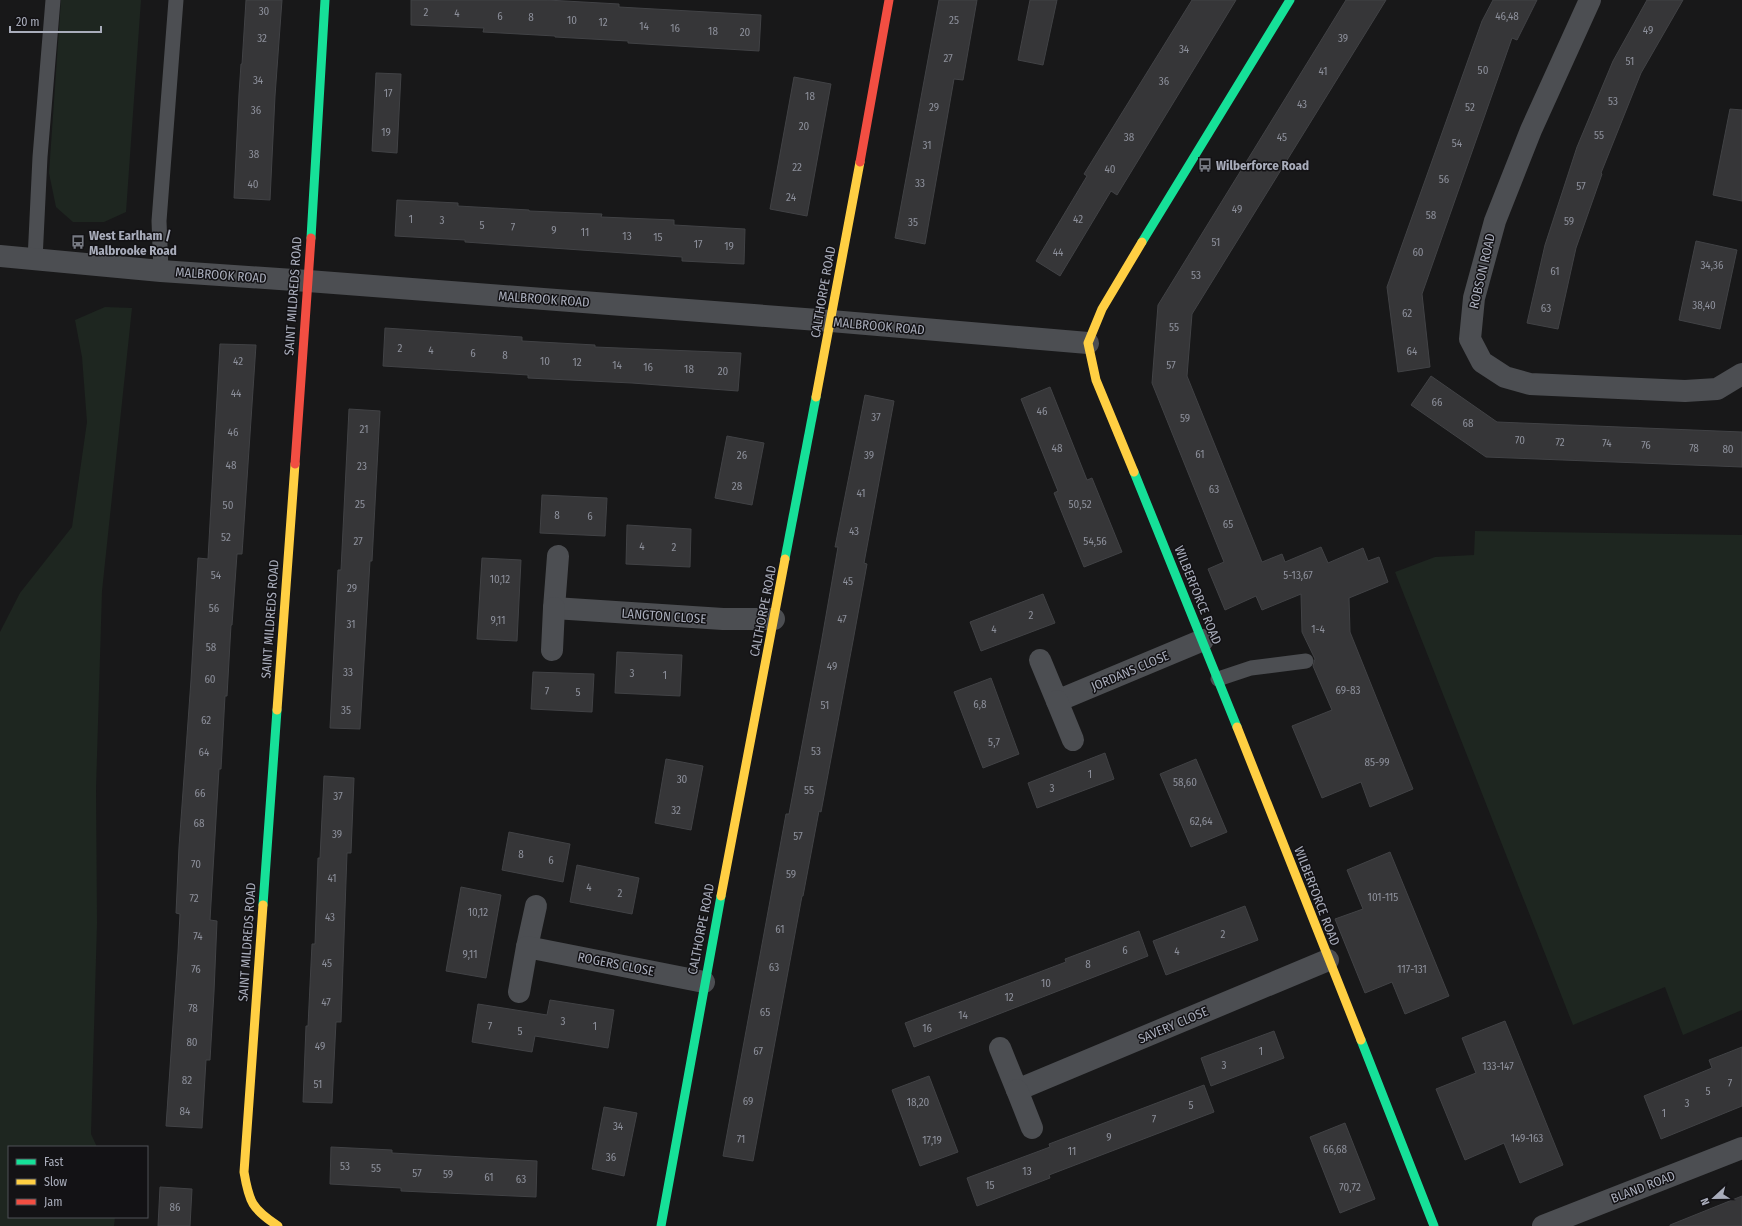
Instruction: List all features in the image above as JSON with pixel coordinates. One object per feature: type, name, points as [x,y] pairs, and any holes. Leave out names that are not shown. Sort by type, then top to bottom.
[{"type":"street","name":"SAINT MILDREDS ROAD","points":[[278,1226],[260,1214],[248,1196],[244,1172],[308,281],[325,0]]},
{"type":"street","name":"CALTHORPE ROAD","points":[[661,1226],[704,982],[831,321],[889,0]]},
{"type":"street","points":[[1088,343],[1102,309],[1290,0]]},
{"type":"street","name":"ROBSON ROAD","points":[[1590,0],[1531,130],[1495,221],[1474,298],[1470,339],[1482,362],[1505,377],[1530,384],[1698,390],[1717,389],[1742,374]]},
{"type":"street","name":"MALBROOK ROAD","points":[[0,256],[161,271],[831,321],[1088,343]]},
{"type":"street","name":"WILBERFORCE ROAD","points":[[1088,343],[1096,380],[1218,679],[1434,1226]]},
{"type":"street","points":[[552,650],[558,556]]},
{"type":"street","name":"LANGTON CLOSE","points":[[554,608],[723,619],[774,619]]},
{"type":"street","name":"JORDANS CLOSE","points":[[1057,701],[1202,640]]},
{"type":"street","points":[[1040,660],[1073,740]]},
{"type":"street","points":[[519,992],[536,906]]},
{"type":"street","name":"ROGERS CLOSE","points":[[527,947],[704,982]]},
{"type":"street","name":"SAVERY CLOSE","points":[[1017,1090],[1328,960]]},
{"type":"street","points":[[1000,1048],[1032,1128]]},
{"type":"street","name":"BLAND ROAD","points":[[1543,1226],[1742,1148]]},
{"type":"lane","points":[[35,260],[40,157],[53,0]]},
{"type":"lane","points":[[161,271],[159,221],[176,0]]},
{"type":"lane","points":[[1218,679],[1251,668],[1306,661]]},
{"type":"shaded area","points":[[61,0],[141,0],[126,212],[104,222],[73,222],[56,207],[49,173]]},
{"type":"shaded area","points":[[105,307],[132,308],[102,591],[96,789],[97,923],[91,1134],[97,1146],[8,1146],[8,1218],[115,1218],[114,1226],[0,1226],[0,632],[20,593],[72,527],[87,422],[82,357],[75,320]]},
{"type":"shaded area","points":[[1475,531],[1742,535],[1742,1010],[1683,1035],[1665,987],[1573,1025],[1395,572],[1435,557],[1474,555]]},
{"type":"building","points":[[246,0],[282,0],[275,96],[270,200],[234,198],[239,94]]},
{"type":"building","points":[[411,0],[547,0],[619,4],[619,7],[761,15],[759,51],[483,32],[484,28],[411,25]]},
{"type":"building","points":[[939,0],[977,0],[963,80],[954,79],[925,244],[895,238]]},
{"type":"building","points":[[1030,0],[1057,0],[1043,65],[1018,60]]},
{"type":"building","points":[[1192,0],[1236,0],[1117,195],[1111,191],[1060,276],[1036,261],[1087,176],[1084,174]]},
{"type":"building","points":[[1346,0],[1386,0],[1192,314],[1187,376],[1262,562],[1282,554],[1285,562],[1321,547],[1328,563],[1363,548],[1368,561],[1379,557],[1388,582],[1349,598],[1350,632],[1413,789],[1370,807],[1361,782],[1322,798],[1292,726],[1332,710],[1313,666],[1315,659],[1302,632],[1301,594],[1262,610],[1256,596],[1225,610],[1208,569],[1224,562],[1152,383],[1158,305]]},
{"type":"building","points":[[1493,0],[1537,0],[1517,40],[1512,38],[1422,294],[1430,367],[1398,372],[1387,287],[1482,21]]},
{"type":"building","points":[[1647,0],[1683,0],[1641,73],[1601,173],[1602,174],[1576,248],[1558,329],[1527,323],[1545,245],[1577,147],[1613,61]]},
{"type":"building","points":[[376,73],[401,74],[397,153],[372,151]]},
{"type":"building","points":[[794,77],[831,84],[807,216],[770,209]]},
{"type":"building","points":[[1730,109],[1742,110],[1742,201],[1713,195]]},
{"type":"building","points":[[397,200],[458,203],[458,206],[529,211],[602,214],[601,217],[674,220],[674,225],[745,229],[744,264],[682,261],[682,257],[395,236]]},
{"type":"building","points":[[1696,241],[1737,250],[1720,329],[1679,320]]},
{"type":"building","points":[[385,328],[522,337],[522,341],[595,345],[595,347],[741,353],[738,391],[632,383],[528,378],[528,375],[383,366]]},
{"type":"building","points":[[220,344],[256,345],[242,554],[237,554],[227,696],[225,696],[221,769],[219,769],[210,920],[217,921],[214,992],[210,1060],[206,1060],[202,1128],[166,1126],[180,914],[176,913],[179,847],[198,558],[208,559]]},
{"type":"building","points":[[1431,376],[1497,422],[1742,432],[1742,467],[1486,457],[1411,405]]},
{"type":"building","points":[[1050,387],[1087,480],[1092,478],[1122,552],[1084,567],[1054,493],[1058,491],[1021,399]]},
{"type":"building","points":[[865,395],[894,401],[864,563],[867,564],[853,641],[821,812],[819,811],[802,896],[753,1161],[723,1156],[786,814],[789,814],[821,644],[838,547],[835,547]]},
{"type":"building","points":[[349,409],[380,411],[372,561],[370,561],[360,729],[330,728],[338,570],[341,570]]},
{"type":"building","points":[[727,436],[764,443],[752,505],[715,498]]},
{"type":"building","points":[[542,495],[607,498],[605,536],[540,533]]},
{"type":"building","points":[[627,525],[691,529],[690,567],[626,564]]},
{"type":"building","points":[[482,558],[521,560],[517,641],[477,639]]},
{"type":"building","points":[[1043,594],[1055,623],[981,651],[970,622]]},
{"type":"building","points":[[617,652],[682,655],[680,696],[615,693]]},
{"type":"building","points":[[533,672],[594,674],[592,712],[531,709]]},
{"type":"building","points":[[991,678],[1019,754],[983,768],[954,692]]},
{"type":"building","points":[[1105,753],[1114,779],[1037,808],[1028,783]]},
{"type":"building","points":[[666,759],[703,766],[691,830],[655,823]]},
{"type":"building","points":[[1196,759],[1227,832],[1191,847],[1160,774]]},
{"type":"building","points":[[324,776],[354,778],[351,853],[347,853],[341,1022],[336,1022],[332,1103],[303,1102],[306,1026],[308,1026],[312,944],[315,944],[318,858],[320,858]]},
{"type":"building","points":[[509,832],[570,844],[563,882],[502,870]]},
{"type":"building","points":[[1390,852],[1449,996],[1405,1014],[1392,982],[1365,993],[1335,919],[1363,909],[1347,870]]},
{"type":"building","points":[[577,865],[639,878],[632,914],[570,902]]},
{"type":"building","points":[[461,887],[501,895],[486,978],[446,971]]},
{"type":"building","points":[[1245,906],[1258,940],[1166,975],[1153,941]]},
{"type":"building","points":[[1139,931],[1148,956],[914,1047],[905,1023],[1066,962],[1065,959]]},
{"type":"building","points":[[550,1000],[614,1010],[608,1048],[535,1036],[532,1052],[472,1042],[478,1004],[547,1015]]},
{"type":"building","points":[[1505,1021],[1563,1165],[1520,1183],[1504,1143],[1465,1160],[1436,1089],[1476,1073],[1462,1038]]},
{"type":"building","points":[[1274,1031],[1284,1058],[1211,1086],[1201,1058]]},
{"type":"building","points":[[1742,1047],[1742,1106],[1661,1139],[1644,1096],[1712,1068],[1709,1060]]},
{"type":"building","points":[[929,1076],[958,1152],[920,1166],[892,1090]]},
{"type":"building","points":[[1204,1085],[1214,1112],[1049,1175],[1050,1178],[977,1206],[967,1178],[1050,1147],[1049,1144]]},
{"type":"building","points":[[604,1107],[637,1113],[624,1176],[592,1169]]},
{"type":"building","points":[[1345,1123],[1375,1199],[1340,1213],[1310,1137]]},
{"type":"building","points":[[331,1147],[392,1150],[392,1153],[537,1161],[536,1197],[401,1191],[401,1188],[330,1184]]},
{"type":"building","points":[[160,1187],[192,1189],[190,1226],[158,1226]]},
{"type":"building","points":[[1742,1196],[1742,1226],[1670,1226],[1670,1225]]},
{"type":"traffic: fast","points":[[311,238],[325,0]]},
{"type":"traffic: fast","points":[[1142,242],[1290,0]]},
{"type":"traffic: fast","points":[[785,559],[816,397]]},
{"type":"traffic: fast","points":[[1134,472],[1237,727]]},
{"type":"traffic: fast","points":[[263,905],[277,710]]},
{"type":"traffic: fast","points":[[661,1226],[721,896]]},
{"type":"traffic: fast","points":[[1361,1040],[1434,1226]]},
{"type":"traffic: slow","points":[[816,397],[860,162]]},
{"type":"traffic: slow","points":[[1134,472],[1096,380],[1088,343],[1102,309],[1142,242]]},
{"type":"traffic: slow","points":[[277,710],[295,464]]},
{"type":"traffic: slow","points":[[721,896],[785,559]]},
{"type":"traffic: slow","points":[[1237,727],[1361,1040]]},
{"type":"traffic: slow","points":[[263,905],[244,1172],[248,1191],[253,1204],[262,1215],[278,1226]]},
{"type":"traffic: jam","points":[[860,162],[889,0]]},
{"type":"traffic: jam","points":[[295,464],[311,238]]},
{"type":"place","name":"Wilberforce Road","points":[[1205,165]]},
{"type":"place","name":"West Earlham / Malbrooke Road","points":[[78,242]]}]
